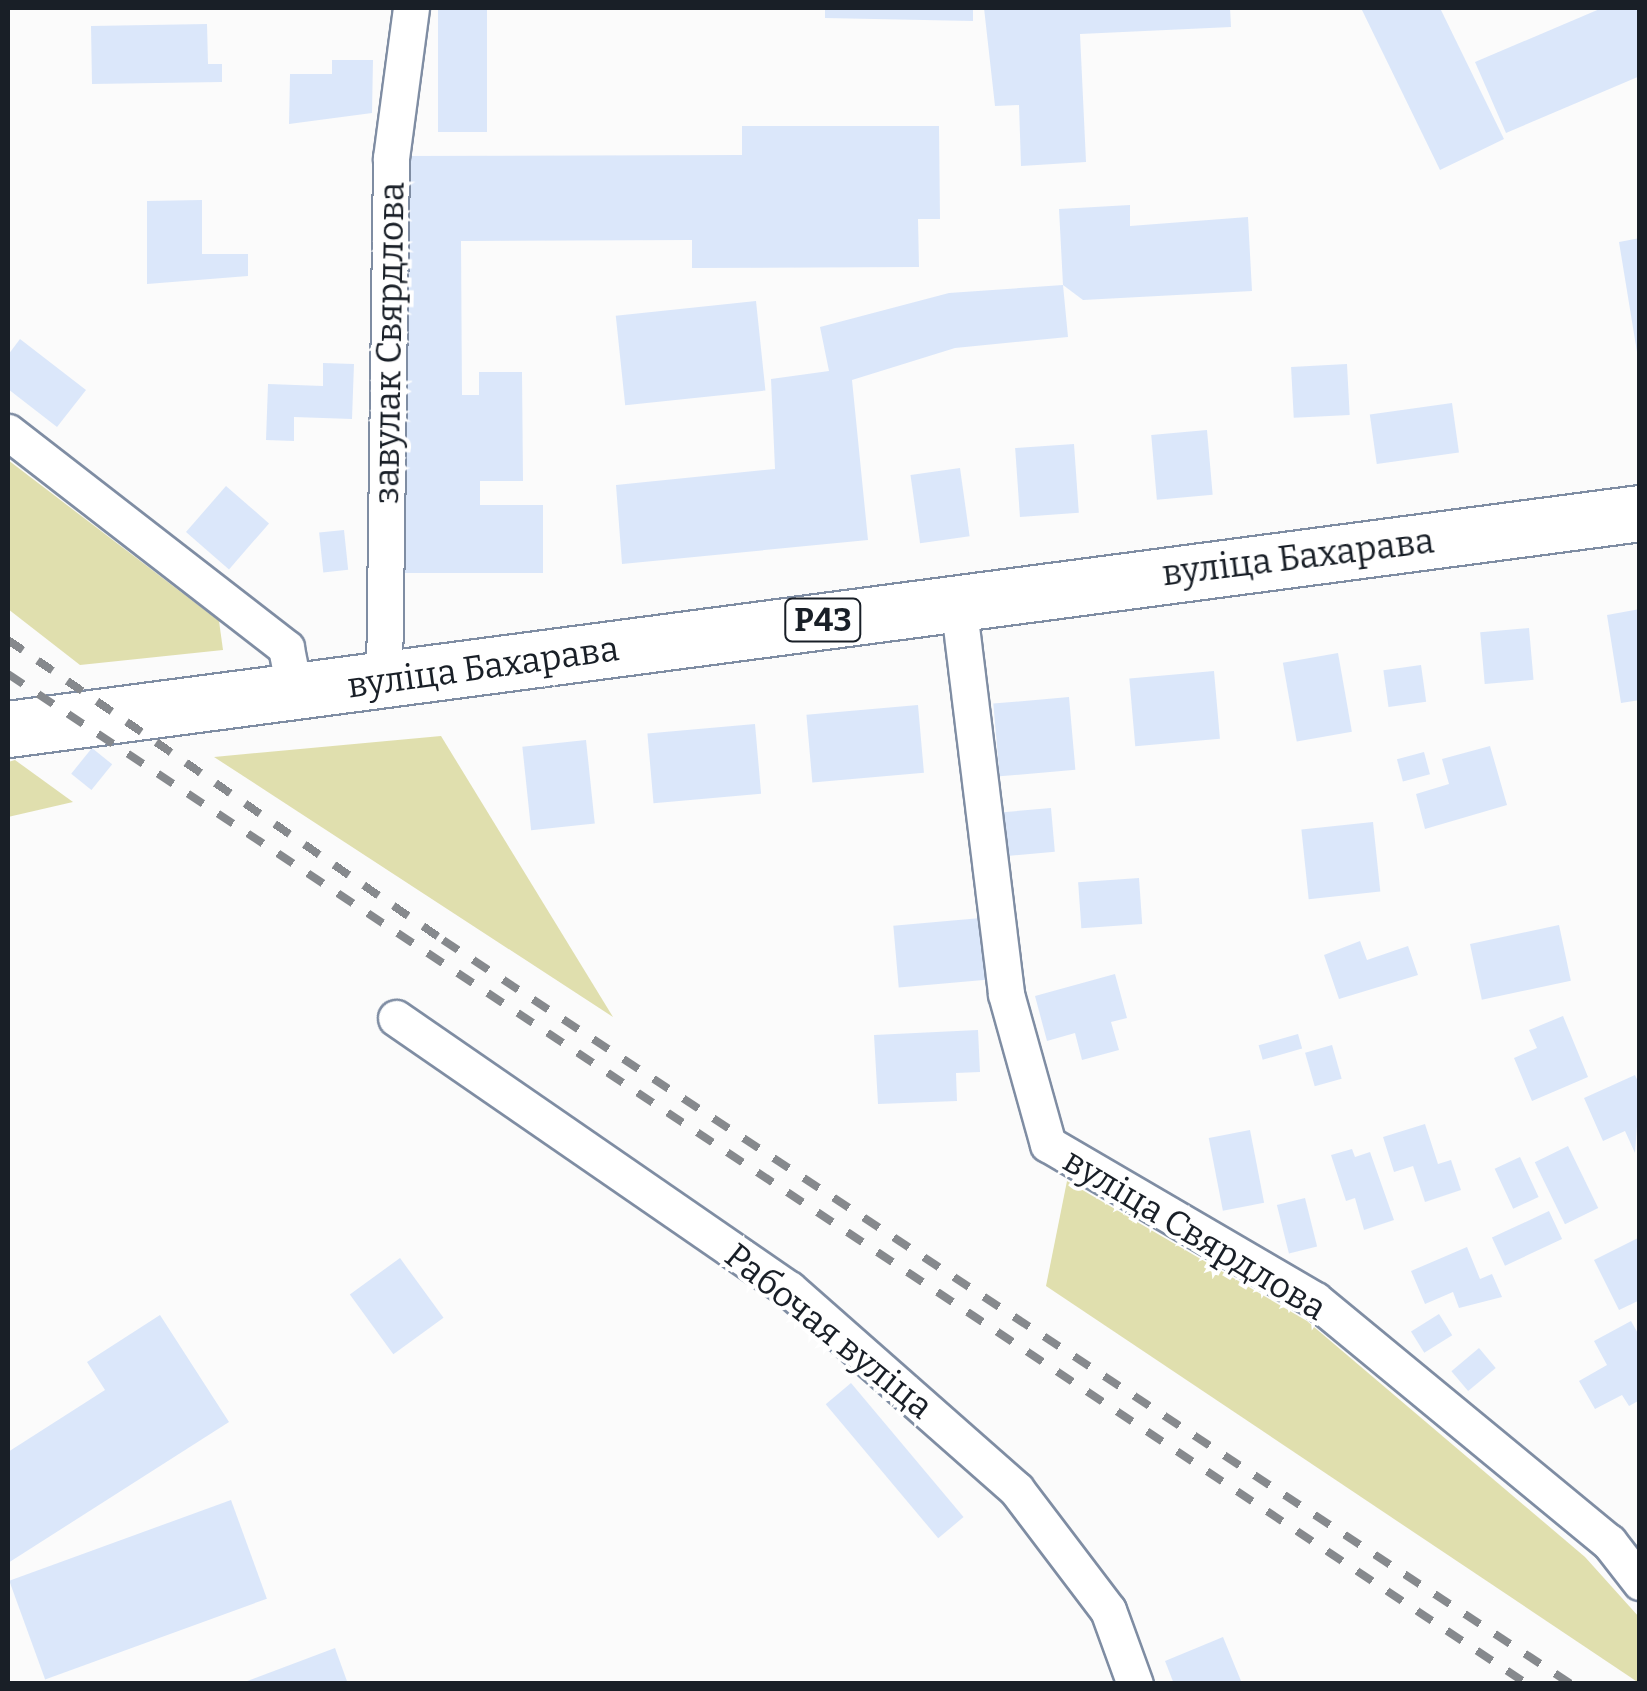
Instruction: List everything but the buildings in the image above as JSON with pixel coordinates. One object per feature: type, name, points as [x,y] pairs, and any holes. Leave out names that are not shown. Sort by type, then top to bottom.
[{"type":"main road","name":"вуліца Бахарава","points":[[8,730],[1640,512]]},
{"type":"street","name":"завулак Свярдлова","points":[[384,680],[392,158],[411,8]]},
{"type":"street","points":[[8,432],[286,648],[295,693]]},
{"type":"street","name":"вуліца Свярдлова","points":[[958,602],[1006,994],[1048,1144],[1315,1300],[1609,1542],[1640,1582]]},
{"type":"street","name":"Рабочая вуліца","points":[[396,1018],[789,1289],[1016,1489],[1108,1610],[1136,1684]]},
{"type":"green space","points":[[8,460],[219,621],[223,650],[80,665],[8,609]]},
{"type":"green space","points":[[441,736],[613,1017],[214,757]]},
{"type":"green space","points":[[15,760],[73,802],[8,817],[8,762]]},
{"type":"green space","points":[[1067,1181],[1307,1321],[1585,1557],[1639,1617],[1639,1683],[1046,1286]]},
{"type":"railway","points":[[8,640],[443,940],[1571,1684]]},
{"type":"railway","points":[[8,674],[1527,1684]]}]
